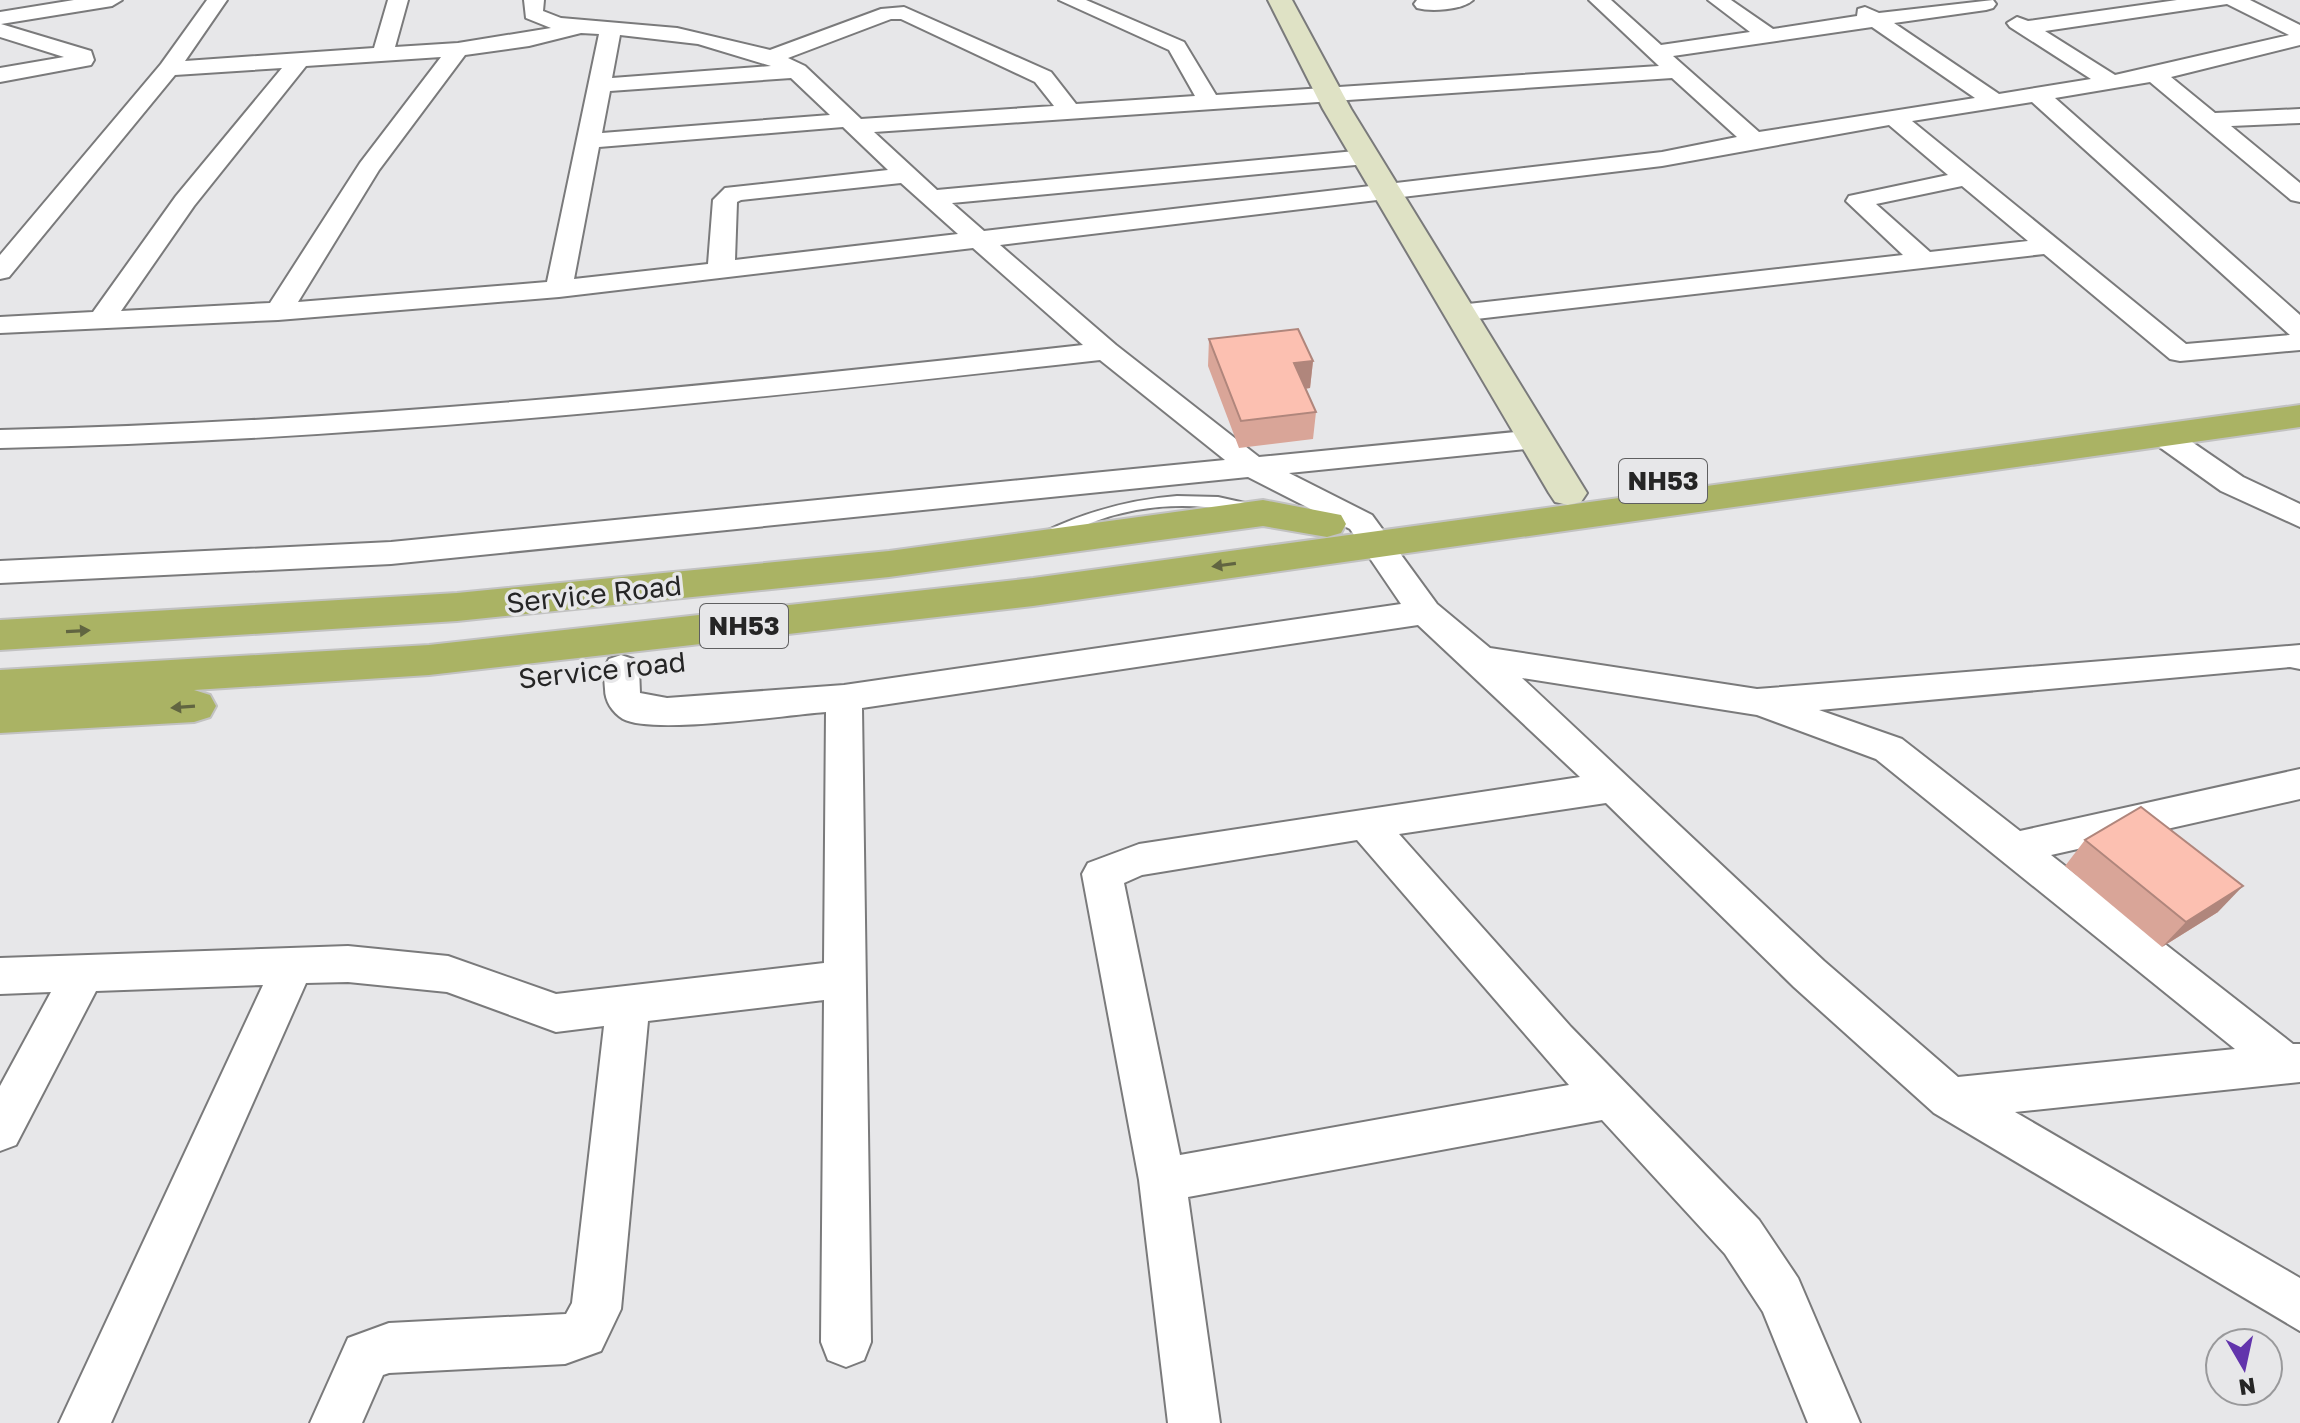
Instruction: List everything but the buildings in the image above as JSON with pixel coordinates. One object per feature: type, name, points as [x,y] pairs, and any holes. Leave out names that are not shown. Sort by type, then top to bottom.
[{"type":"highway","name":"NH53","points":[[0,686],[429,660],[1033,592],[1568,493],[2300,395]]},
{"type":"highway","name":"NH53","points":[[0,661],[231,650],[561,624],[1349,534],[2300,416]]},
{"type":"highway","name":"Service Road","points":[[0,635],[457,607],[889,564],[1263,513],[1349,534]]},
{"type":"highway","name":"Service road","points":[[0,717],[312,698],[621,668],[1101,609],[1289,581],[1349,534]]},
{"type":"main road","points":[[1280,0],[1329,94],[1568,493]]},
{"type":"street","points":[[0,18],[112,0]]},
{"type":"street","points":[[0,271],[169,69],[217,0]]},
{"type":"street","points":[[383,53],[398,0]]},
{"type":"street","points":[[534,0],[533,14],[548,22],[611,28],[746,49],[772,57],[797,71],[931,198],[1106,351],[1254,468],[1349,534],[1425,612],[1480,659],[1616,787],[1809,974],[1950,1098],[2300,1306]]},
{"type":"street","points":[[1069,0],[1177,46],[1209,102]]},
{"type":"street","points":[[1424,4],[1463,0]]},
{"type":"street","points":[[1599,0],[1754,140]]},
{"type":"street","points":[[1718,0],[1768,35]]},
{"type":"street","points":[[1846,0],[1996,102]]},
{"type":"street","points":[[2107,0],[2131,13]]},
{"type":"street","points":[[2024,28],[2220,0]]},
{"type":"street","points":[[2234,0],[2300,33]]},
{"type":"street","points":[[1655,52],[1983,2],[2111,82]]},
{"type":"street","points":[[772,57],[888,13],[904,13],[1043,77],[1069,110]]},
{"type":"street","points":[[169,69],[458,49],[529,40],[580,27]]},
{"type":"street","points":[[559,289],[576,191],[590,141],[611,28]]},
{"type":"street","points":[[0,30],[83,56],[83,60],[0,75]]},
{"type":"street","points":[[0,325],[278,312],[559,289],[1662,159],[1754,140],[2155,75],[2300,39]]},
{"type":"street","points":[[278,312],[368,168],[458,49]]},
{"type":"street","points":[[101,320],[185,201],[301,58]]},
{"type":"street","points":[[601,85],[797,71]]},
{"type":"street","points":[[590,141],[1675,71]]},
{"type":"street","points":[[2155,75],[2300,195]]},
{"type":"street","points":[[2038,95],[2300,329]]},
{"type":"street","points":[[2210,120],[2300,116]]},
{"type":"street","points":[[1894,118],[2180,353],[2300,342]]},
{"type":"street","points":[[931,198],[1366,157]]},
{"type":"street","points":[[721,271],[725,200],[734,193],[907,175]]},
{"type":"street","points":[[1925,261],[1858,201],[1966,178]]},
{"type":"street","points":[[1459,313],[2048,246]]},
{"type":"street","points":[[0,439],[221,432],[456,416],[770,390],[1106,351]]},
{"type":"street","points":[[2162,435],[2232,484],[2300,517]]},
{"type":"street","points":[[0,572],[391,553],[1535,439]]},
{"type":"street","points":[[621,668],[623,698],[635,709],[667,711],[844,698],[1425,612]]},
{"type":"street","points":[[1757,702],[2290,655],[2300,657]]},
{"type":"street","points":[[1480,659],[1757,702],[1889,749],[2293,1064]]},
{"type":"street","points":[[844,698],[846,1342]]},
{"type":"street","points":[[2014,848],[2300,784]]},
{"type":"street","points":[[1194,1423],[1162,1180],[1102,874],[1139,860],[1616,787]]},
{"type":"street","points":[[1366,823],[1611,1098],[1742,1237],[1781,1295],[1834,1423]]},
{"type":"street","points":[[0,976],[348,964],[448,974],[556,1013],[845,979]]},
{"type":"street","points":[[85,1423],[293,966]]},
{"type":"street","points":[[0,1130],[84,972]]},
{"type":"street","points":[[336,1423],[366,1356],[389,1348],[565,1339],[583,1333],[596,1309],[628,1004]]},
{"type":"street","points":[[1950,1098],[2293,1064]]},
{"type":"street","points":[[1162,1180],[1611,1098]]}]
